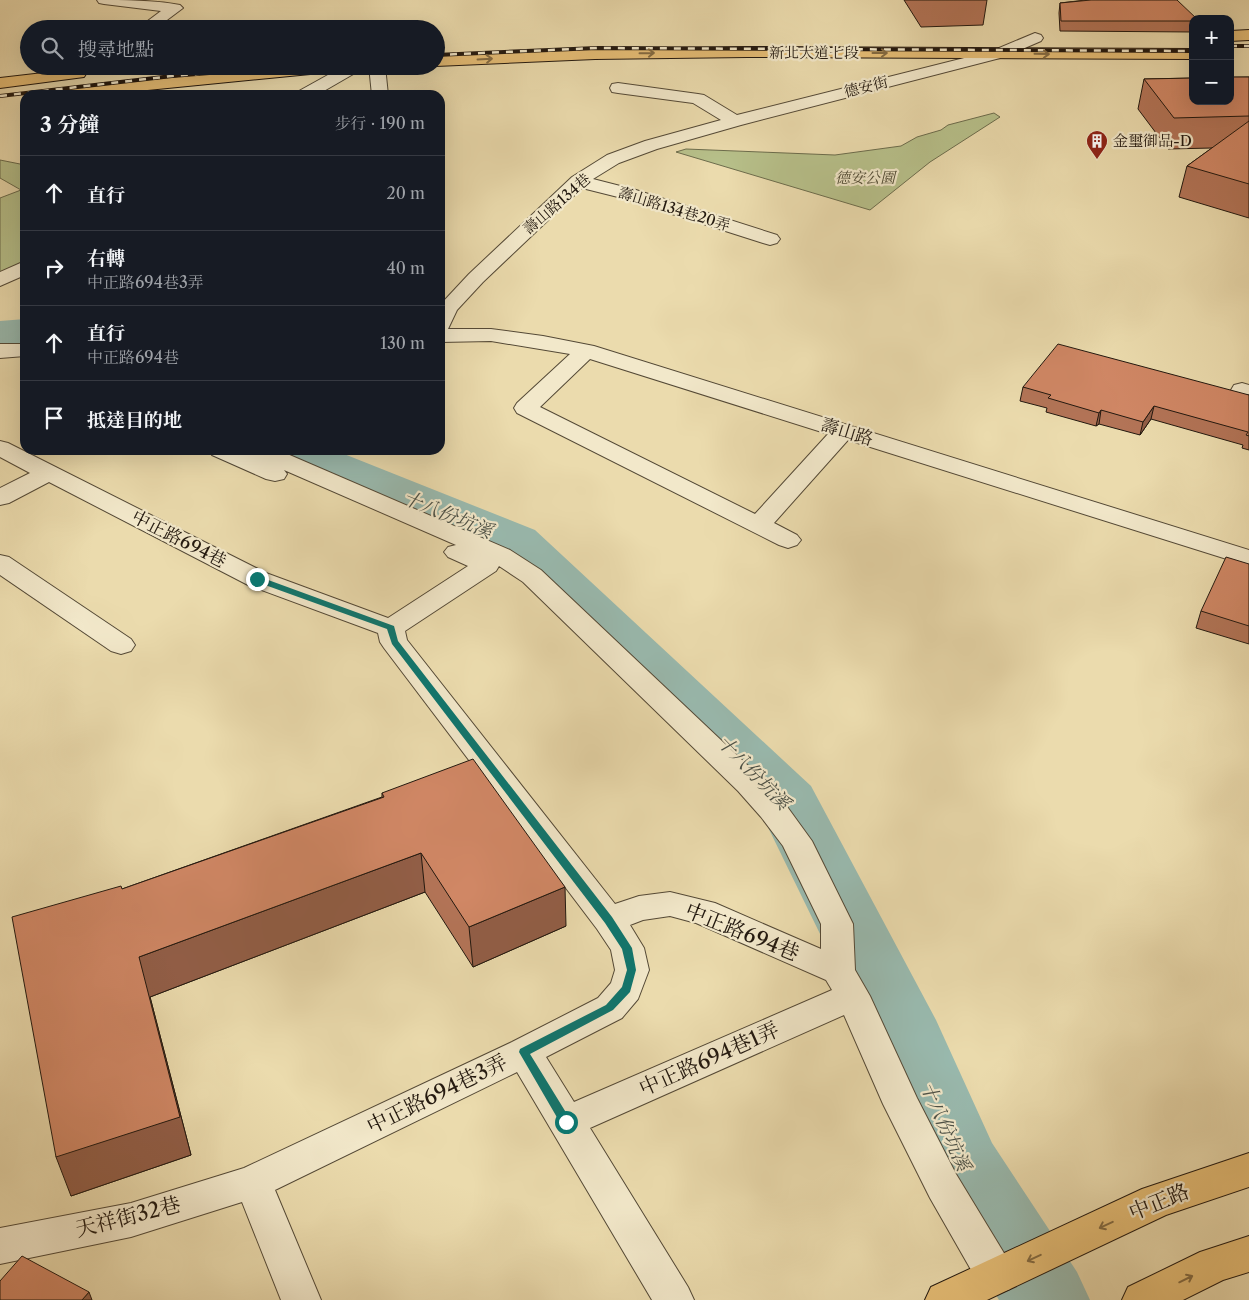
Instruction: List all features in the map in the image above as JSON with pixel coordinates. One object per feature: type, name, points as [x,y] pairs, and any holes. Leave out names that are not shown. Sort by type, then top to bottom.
[{"type":"main road","points":[[1234,36],[1249,35]]},
{"type":"main road","name":"新北大道七段","points":[[445,48],[591,42],[1055,38]]},
{"type":"main road","name":"新北大道七段","points":[[445,61],[595,54],[747,52],[1189,54]]},
{"type":"main road","points":[[0,83],[62,75]]},
{"type":"main road","points":[[97,90],[241,75]]},
{"type":"main road","name":"中正路","points":[[996,1276],[1156,1201],[1249,1170]]},
{"type":"main road","points":[[1142,1300],[1214,1265],[1249,1254]]},
{"type":"main road","points":[[945,1300],[996,1276]]},
{"type":"street","points":[[104,0],[175,8],[158,20]]},
{"type":"street","name":"德安街","points":[[735,121],[998,54],[1035,38]]},
{"type":"street","points":[[314,90],[340,75]]},
{"type":"street","points":[[378,75],[379,90]]},
{"type":"street","points":[[618,88],[698,99],[735,121]]},
{"type":"street","name":"壽山路134巷","points":[[445,314],[448,308],[476,278],[578,182],[613,159],[735,121]]},
{"type":"street","name":"壽山路134巷20弄","points":[[578,182],[629,194],[770,239]]},
{"type":"street","points":[[6,287],[20,272]]},
{"type":"street","name":"壽山路","points":[[445,336],[491,336],[543,342],[586,351],[1249,558]]},
{"type":"street","points":[[0,351],[20,350]]},
{"type":"street","points":[[586,351],[525,408],[788,540]]},
{"type":"street","points":[[758,526],[844,431]]},
{"type":"street","name":"中正路694巷","points":[[0,448],[257,579],[391,628]]},
{"type":"street","points":[[232,455],[487,565],[391,628],[394,642],[609,920]]},
{"type":"street","points":[[270,455],[501,554],[532,576],[772,808],[796,841],[837,924],[845,983],[901,1104],[938,1178],[996,1276]]},
{"type":"street","points":[[0,498],[49,473]]},
{"type":"street","points":[[0,563],[121,645]]},
{"type":"street","name":"中正路694巷","points":[[609,920],[639,908],[670,904],[703,912],[845,983]]},
{"type":"street","name":"中正路694巷3弄","points":[[254,1182],[524,1052],[610,1008],[626,989],[632,970],[627,948],[609,920]]},
{"type":"street","name":"中正路694巷1弄","points":[[566,1122],[845,983]]},
{"type":"street","points":[[524,1052],[674,1300]]},
{"type":"street","points":[[254,1182],[301,1300]]},
{"type":"street","name":"天祥街32巷","points":[[0,1246],[131,1220],[254,1182]]},
{"type":"green space","name":"德安公園","points":[[994,113],[1000,117],[930,162],[870,210],[676,152],[686,149],[835,155],[901,146],[917,137],[941,130],[948,125]]},
{"type":"green space","points":[[0,160],[20,164],[20,189],[0,178]]},
{"type":"green space","points":[[20,190],[20,264],[0,274],[0,198]]},
{"type":"building","points":[[1091,0],[1177,0],[1193,15],[1189,15],[1189,21],[1061,21],[1060,3]]},
{"type":"building","points":[[1234,77],[1249,77],[1249,116],[1174,118],[1144,79],[1189,78],[1189,105],[1234,105]]},
{"type":"building","points":[[1249,121],[1249,184],[1187,166]]},
{"type":"building","points":[[1058,344],[1249,395],[1249,436],[1246,435],[1248,432],[1154,406],[1143,422],[1101,410],[1099,413],[1048,398],[1051,395],[1023,387]]},
{"type":"building","points":[[1226,557],[1249,564],[1249,626],[1201,611]]},
{"type":"building","points":[[473,759],[565,887],[469,927],[421,853],[139,957],[180,1117],[56,1157],[12,917],[121,886],[122,889],[384,797],[382,793]]},
{"type":"building","points":[[22,1256],[89,1292],[82,1300],[0,1300],[0,1281]]},
{"type":"waterway","name":"十八份坑溪","points":[[0,335],[20,333]]},
{"type":"waterway","name":"十八份坑溪","points":[[301,455],[516,542],[788,802],[899,1020],[962,1166],[1047,1300]]},
{"type":"railway","points":[[1234,46],[1249,46]]},
{"type":"railway","points":[[445,55],[597,48],[1189,51]]},
{"type":"railway","points":[[52,90],[184,75]]},
{"type":"railway","points":[[0,96],[20,94]]},
{"type":"place","name":"金璽御品-D","points":[[1097,160]]},
{"type":"route","points":[[257,579],[391,628],[394,642],[609,920],[627,948],[632,970],[626,989],[610,1008],[524,1052],[566,1122]]}]
